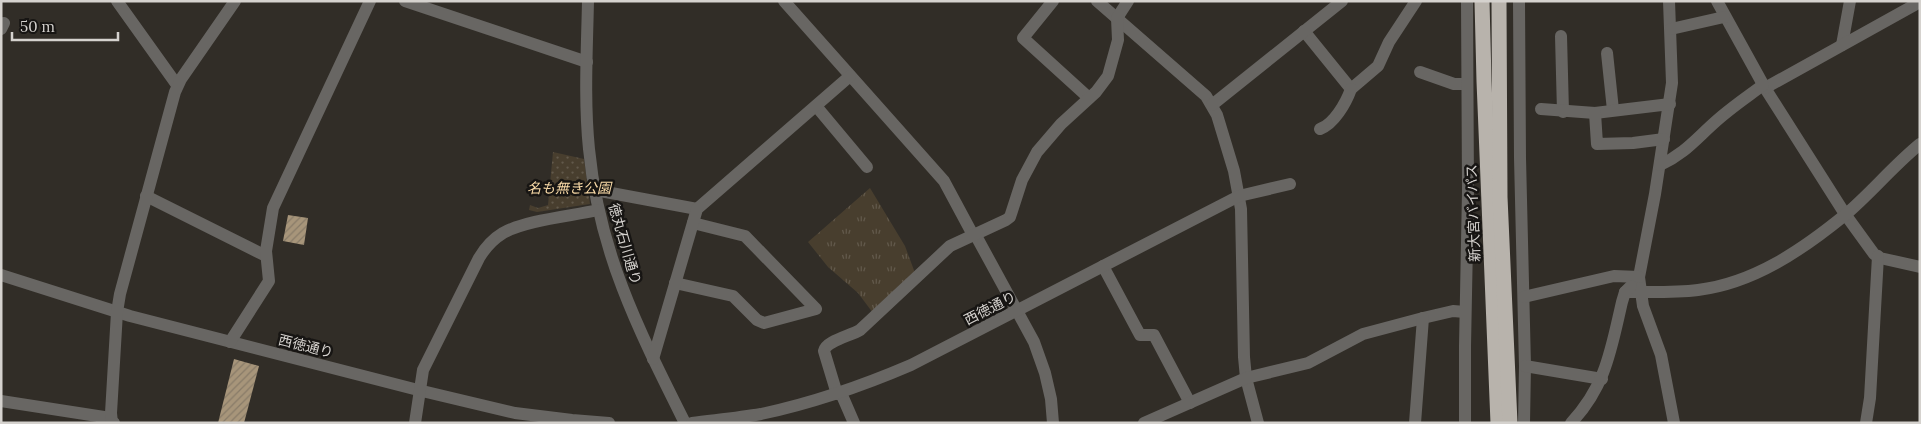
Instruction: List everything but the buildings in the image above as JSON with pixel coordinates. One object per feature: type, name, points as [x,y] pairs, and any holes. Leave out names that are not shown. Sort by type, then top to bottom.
[{"type":"highway","name":"新大宮バイパス","points":[[1482,1],[1498,423]]},
{"type":"highway","name":"新大宮バイパス","points":[[1499,1],[1500,197],[1510,423]]},
{"type":"street","points":[[117,1],[177,85]]},
{"type":"street","points":[[113,422],[111,414],[117,312],[120,294],[177,85],[235,1]]},
{"type":"street","points":[[230,342],[269,281],[266,256],[273,208],[370,1]]},
{"type":"street","points":[[405,1],[587,62]]},
{"type":"street","name":"徳丸石川通り","points":[[588,1],[587,121],[598,210],[621,288],[685,423]]},
{"type":"street","points":[[784,1],[944,182],[1034,342],[1045,373],[1053,423]]},
{"type":"street","points":[[1053,1],[1023,38],[1089,98]]},
{"type":"street","points":[[1097,1],[1206,96],[1217,115],[1234,171],[1243,224],[1244,357],[1246,378],[1258,423]]},
{"type":"street","points":[[854,423],[839,393],[822,343],[851,336],[860,330],[950,246],[1010,217],[1022,180],[1037,152],[1061,124],[1089,98],[1108,76],[1118,40],[1117,18],[1128,1]]},
{"type":"street","points":[[1212,104],[1342,1]]},
{"type":"street","points":[[1320,130],[1326,127],[1347,100],[1351,90],[1378,66],[1389,42],[1416,1]]},
{"type":"street","points":[[1465,423],[1468,191],[1467,1]]},
{"type":"street","points":[[1519,1],[1520,178],[1525,366],[1524,423]]},
{"type":"street","points":[[1669,1],[1672,83],[1670,104],[1639,277],[1645,316],[1661,355],[1674,423]]},
{"type":"street","points":[[1717,1],[1724,17],[1764,86],[1845,214],[1878,256],[1920,267]]},
{"type":"street","points":[[1842,46],[1850,1]]},
{"type":"street","points":[[1660,165],[1675,158],[1689,148],[1715,121],[1764,86],[1842,46],[1920,2]]},
{"type":"street","points":[[1671,30],[1724,17]]},
{"type":"street","points":[[1304,31],[1351,90]]},
{"type":"street","points":[[1562,36],[1563,112]]},
{"type":"street","points":[[1607,53],[1613,110]]},
{"type":"street","points":[[1420,72],[1454,84],[1466,84]]},
{"type":"street","points":[[653,359],[697,209],[850,76]]},
{"type":"street","points":[[1540,109],[1596,113],[1670,104]]},
{"type":"street","points":[[816,106],[867,167]]},
{"type":"street","points":[[1596,113],[1597,144],[1633,143],[1664,139]]},
{"type":"street","points":[[1625,292],[1697,290],[1731,283],[1753,275],[1788,257],[1845,214],[1920,144]]},
{"type":"street","name":"西徳通り","points":[[692,423],[760,414],[839,393],[911,366],[1239,196],[1290,184]]},
{"type":"street","points":[[595,190],[697,209]]},
{"type":"street","points":[[146,196],[266,256]]},
{"type":"street","points":[[414,423],[418,390],[423,370],[479,258],[492,241],[503,233],[523,225],[598,210]]},
{"type":"street","points":[[675,283],[732,296],[758,320],[764,323],[810,315],[816,309],[745,236],[693,223]]},
{"type":"street","points":[[1866,423],[1870,398],[1878,256]]},
{"type":"street","points":[[1103,266],[1140,335],[1154,335],[1190,403]]},
{"type":"street","name":"西徳通り","points":[[1,275],[117,312],[418,390],[516,413],[609,423]]},
{"type":"street","points":[[1524,297],[1614,276],[1639,277]]},
{"type":"street","points":[[1570,423],[1580,413],[1602,380],[1625,292],[1639,277]]},
{"type":"street","points":[[1144,423],[1246,378],[1308,363],[1363,334],[1454,311],[1465,312]]},
{"type":"street","points":[[1415,423],[1423,318]]},
{"type":"street","points":[[1525,366],[1602,380]]},
{"type":"street","points":[[1,401],[104,417],[113,422]]},
{"type":"green space","name":"名も無き公園","points":[[553,152],[584,159],[590,204],[537,212],[529,210],[530,205],[538,208],[548,205]]},
{"type":"green space","points":[[870,188],[905,246],[915,273],[873,313],[858,293],[828,267],[808,242]]}]
